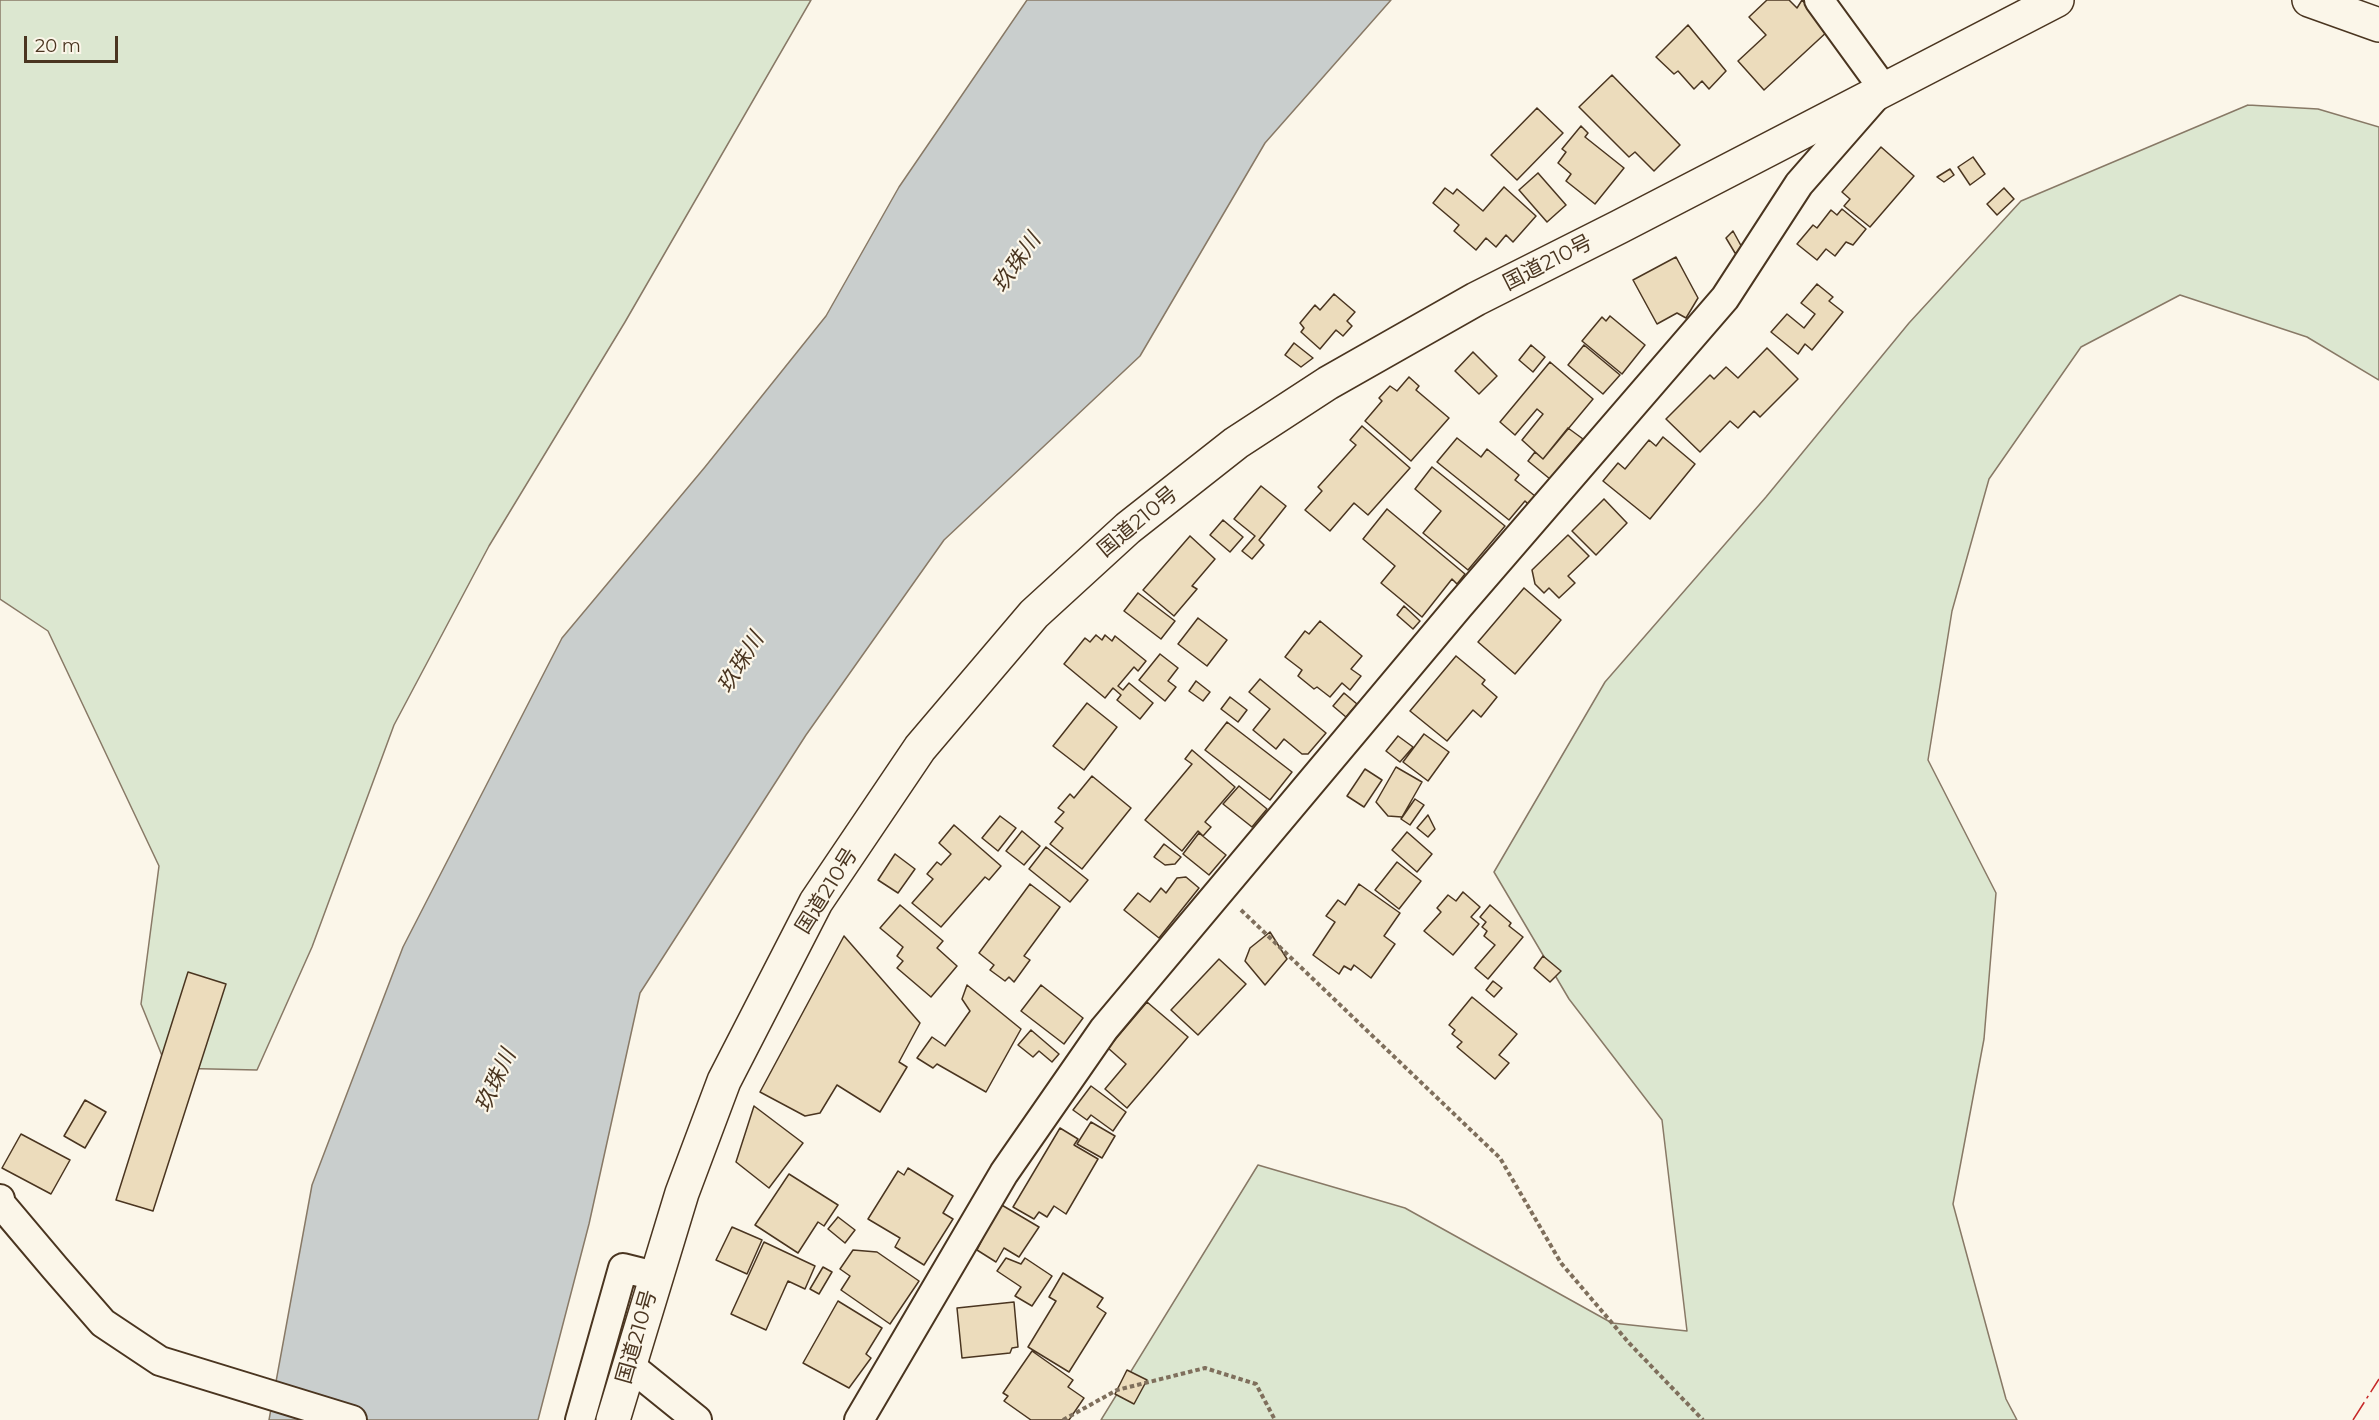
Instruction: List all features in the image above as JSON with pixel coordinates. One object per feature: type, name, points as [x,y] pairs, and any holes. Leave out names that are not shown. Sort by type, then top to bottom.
[{"type":"highway","name":"国道210号","points":[[613,1420],[682,1192],[723,1081],[816,902],[921,748],[1034,614],[1128,528],[1227,450],[1328,383],[1476,299],[2057,0]]},
{"type":"highway","points":[[2309,0],[2379,25]]},
{"type":"street","points":[[859,1420],[1004,1173],[1104,1029],[1460,606],[1725,298],[1799,184],[1883,88],[1819,0]]},
{"type":"street","points":[[0,1199],[39,1250],[103,1323],[160,1361],[352,1420]]},
{"type":"street","points":[[580,1420],[623,1268],[655,1276]]},
{"type":"street","points":[[629,1365],[697,1420]]},
{"type":"path","points":[[1221,890],[1500,1158],[1562,1263],[1629,1343],[1704,1420]]},
{"type":"path","points":[[1063,1420],[1117,1390],[1205,1368],[1256,1384],[1275,1420]]},
{"type":"green space","points":[[0,0],[811,0],[625,322],[489,546],[394,725],[312,947],[257,1070],[167,1068],[141,1004],[159,866],[48,631],[0,599]]},
{"type":"green space","points":[[2248,105],[2318,109],[2379,127],[2379,380],[2307,337],[2180,295],[2081,347],[1989,479],[1952,611],[1928,760],[1996,893],[1984,1039],[1953,1204],[2006,1399],[2017,1420],[1101,1420],[1258,1165],[1405,1208],[1612,1323],[1687,1331],[1662,1120],[1569,999],[1494,872],[1605,682],[1766,497],[1909,323],[2021,201]]},
{"type":"water","name":"玖珠川","points":[[1027,0],[1391,0],[1265,143],[1140,356],[944,540],[806,735],[640,993],[589,1224],[538,1420],[269,1420],[312,1185],[403,947],[562,638],[705,467],[826,316],[899,187]]},
{"type":"building","points":[[1767,0],[1789,0],[1797,8],[1802,0],[1829,30],[1764,90],[1738,61],[1766,35],[1749,17]]},
{"type":"building","points":[[1688,25],[1726,71],[1709,89],[1702,81],[1694,89],[1678,71],[1674,74],[1656,57]]},
{"type":"building","points":[[1612,75],[1680,145],[1654,171],[1635,152],[1629,157],[1579,107]]},
{"type":"building","points":[[1537,108],[1563,133],[1517,180],[1491,155]]},
{"type":"building","points":[[1581,126],[1588,133],[1585,137],[1624,168],[1595,204],[1566,181],[1571,174],[1558,163],[1566,152],[1562,149]]},
{"type":"building","points":[[1881,147],[1914,176],[1870,227],[1844,206],[1850,199],[1842,192]]},
{"type":"building","points":[[1973,157],[1985,174],[1970,185],[1958,167]]},
{"type":"building","points":[[1950,169],[1954,175],[1944,182],[1937,177]]},
{"type":"building","points":[[1538,173],[1566,205],[1547,222],[1519,190]]},
{"type":"building","points":[[1504,187],[1536,216],[1513,242],[1506,235],[1496,247],[1486,238],[1476,250],[1454,231],[1459,225],[1433,203],[1445,188],[1453,194],[1457,189],[1483,211]]},
{"type":"building","points":[[2004,188],[2014,199],[1997,215],[1987,204]]},
{"type":"building","points":[[1842,209],[1866,229],[1853,245],[1846,242],[1835,256],[1826,249],[1817,260],[1797,244],[1813,225],[1817,228],[1831,210],[1837,215]]},
{"type":"building","points":[[1733,231],[1744,251],[1735,253],[1726,238]]},
{"type":"building","points":[[1676,257],[1698,298],[1686,318],[1677,313],[1657,324],[1633,280]]},
{"type":"building","points":[[1817,284],[1833,297],[1829,301],[1843,312],[1812,350],[1805,344],[1798,354],[1771,332],[1787,314],[1804,328],[1815,314],[1801,303]]},
{"type":"building","points":[[1334,294],[1355,312],[1347,321],[1352,326],[1343,336],[1336,330],[1320,349],[1301,332],[1304,328],[1300,323],[1315,305],[1320,310]]},
{"type":"building","points":[[1610,316],[1645,345],[1622,374],[1582,341],[1602,317],[1606,321]]},
{"type":"building","points":[[1294,343],[1313,358],[1301,367],[1285,355]]},
{"type":"building","points":[[1531,345],[1545,357],[1533,372],[1519,360]]},
{"type":"building","points":[[1584,345],[1620,375],[1603,394],[1568,365]]},
{"type":"building","points":[[1767,348],[1798,379],[1760,417],[1754,411],[1738,428],[1730,421],[1700,452],[1666,419],[1710,375],[1714,379],[1726,367],[1738,378]]},
{"type":"building","points":[[1473,352],[1497,376],[1479,394],[1455,371]]},
{"type":"building","points":[[1550,362],[1593,399],[1543,459],[1522,440],[1543,414],[1537,409],[1515,435],[1500,422]]},
{"type":"building","points":[[1409,377],[1419,386],[1416,390],[1449,418],[1411,461],[1365,421],[1382,401],[1379,398],[1390,386],[1397,391]]},
{"type":"building","points":[[1362,426],[1410,468],[1368,515],[1354,503],[1330,531],[1305,510],[1322,491],[1318,487],[1356,445],[1350,440]]},
{"type":"building","points":[[1568,428],[1583,439],[1550,479],[1528,461],[1535,452],[1543,459]]},
{"type":"building","points":[[1663,437],[1695,464],[1650,519],[1603,481],[1618,463],[1625,469],[1649,440],[1656,446]]},
{"type":"building","points":[[1457,438],[1481,457],[1487,449],[1519,475],[1515,480],[1535,496],[1528,504],[1525,501],[1509,520],[1437,462]]},
{"type":"building","points":[[1432,467],[1505,526],[1468,570],[1423,533],[1441,511],[1415,489]]},
{"type":"building","points":[[1261,486],[1286,506],[1259,540],[1264,545],[1252,559],[1242,551],[1255,536],[1234,519]]},
{"type":"building","points":[[1604,499],[1627,523],[1596,555],[1572,531]]},
{"type":"building","points":[[1387,509],[1465,574],[1457,584],[1452,579],[1422,617],[1381,583],[1395,566],[1363,539]]},
{"type":"building","points":[[1223,520],[1243,537],[1230,552],[1210,535]]},
{"type":"building","points":[[1568,535],[1589,556],[1568,576],[1575,583],[1559,598],[1549,588],[1544,593],[1535,584],[1532,570]]},
{"type":"building","points":[[1190,536],[1215,559],[1192,586],[1197,589],[1174,616],[1143,590]]},
{"type":"building","points":[[1524,588],[1561,620],[1515,674],[1478,642]]},
{"type":"building","points":[[1138,593],[1175,621],[1161,639],[1124,611]]},
{"type":"building","points":[[1404,606],[1420,621],[1413,629],[1397,615]]},
{"type":"building","points":[[1198,618],[1227,640],[1207,666],[1178,644]]},
{"type":"building","points":[[1320,621],[1362,656],[1351,669],[1361,676],[1350,690],[1342,683],[1330,697],[1317,687],[1314,689],[1298,676],[1302,670],[1285,657],[1305,631],[1309,634]]},
{"type":"building","points":[[1096,635],[1102,640],[1105,635],[1112,641],[1115,636],[1146,661],[1138,671],[1134,667],[1118,686],[1123,690],[1129,683],[1153,703],[1140,719],[1117,700],[1121,695],[1113,688],[1105,698],[1064,664],[1085,638],[1090,642]]},
{"type":"building","points":[[1160,654],[1178,668],[1168,681],[1176,687],[1165,701],[1139,680]]},
{"type":"building","points":[[1456,656],[1485,680],[1482,684],[1497,697],[1481,717],[1473,710],[1447,741],[1410,711]]},
{"type":"building","points":[[1260,679],[1326,733],[1308,754],[1302,754],[1284,739],[1276,749],[1253,730],[1270,709],[1249,692]]},
{"type":"building","points":[[1196,681],[1210,692],[1203,701],[1189,691]]},
{"type":"building","points":[[1344,693],[1357,704],[1346,717],[1333,706]]},
{"type":"building","points":[[1230,697],[1247,710],[1238,722],[1221,709]]},
{"type":"building","points":[[1087,703],[1117,727],[1084,770],[1053,746]]},
{"type":"building","points":[[1227,722],[1292,772],[1270,800],[1205,750]]},
{"type":"building","points":[[1424,734],[1449,752],[1428,781],[1403,762]]},
{"type":"building","points":[[1398,736],[1413,747],[1400,762],[1386,751]]},
{"type":"building","points":[[1192,750],[1235,787],[1205,822],[1211,827],[1203,836],[1198,831],[1182,851],[1145,820],[1192,764],[1185,759]]},
{"type":"building","points":[[1396,767],[1422,782],[1402,817],[1388,816],[1376,802]]},
{"type":"building","points":[[1365,769],[1382,780],[1364,807],[1347,796]]},
{"type":"building","points":[[1092,776],[1131,808],[1082,869],[1050,844],[1063,828],[1055,822],[1064,812],[1058,808],[1070,794],[1074,798]]},
{"type":"building","points":[[1239,786],[1267,809],[1252,827],[1223,804]]},
{"type":"building","points":[[1415,799],[1424,805],[1410,825],[1401,819]]},
{"type":"building","points":[[1428,815],[1435,829],[1428,837],[1417,828]]},
{"type":"building","points":[[1000,816],[1016,828],[998,851],[982,838]]},
{"type":"building","points":[[954,825],[1001,866],[989,880],[985,877],[941,927],[912,903],[933,879],[927,874],[937,862],[941,865],[951,854],[939,843]]},
{"type":"building","points":[[1022,831],[1040,846],[1024,865],[1006,851]]},
{"type":"building","points":[[1407,832],[1432,854],[1417,872],[1392,850]]},
{"type":"building","points":[[1199,833],[1226,855],[1209,875],[1183,854]]},
{"type":"building","points":[[1164,844],[1181,857],[1175,864],[1165,865],[1154,857]]},
{"type":"building","points":[[1046,847],[1088,880],[1070,902],[1029,869]]},
{"type":"building","points":[[895,854],[915,869],[898,893],[878,880]]},
{"type":"building","points":[[1397,862],[1421,881],[1399,909],[1375,890]]},
{"type":"building","points":[[1186,877],[1199,888],[1159,938],[1124,910],[1138,893],[1150,902],[1161,888],[1166,893],[1177,878]]},
{"type":"building","points":[[1030,884],[1060,907],[1024,956],[1030,960],[1014,982],[1009,977],[1005,981],[990,970],[994,965],[979,953]]},
{"type":"building","points":[[1359,884],[1400,913],[1384,936],[1395,944],[1371,978],[1354,965],[1351,970],[1344,966],[1339,974],[1313,955],[1335,922],[1326,916],[1338,900],[1345,905]]},
{"type":"building","points":[[1463,892],[1480,907],[1471,917],[1479,924],[1453,955],[1424,931],[1441,912],[1437,908],[1448,895],[1456,901]]},
{"type":"building","points":[[900,905],[943,941],[937,948],[957,966],[931,997],[897,968],[903,961],[897,956],[903,947],[880,928]]},
{"type":"building","points":[[1490,905],[1511,923],[1509,926],[1523,937],[1488,979],[1475,968],[1495,945],[1484,936],[1487,931],[1482,927],[1486,922],[1480,917]]},
{"type":"building","points":[[1270,932],[1287,959],[1265,985],[1245,961],[1250,948]]},
{"type":"building","points":[[844,936],[920,1023],[899,1062],[907,1067],[880,1112],[837,1085],[820,1113],[805,1116],[760,1092]]},
{"type":"building","points":[[1543,956],[1561,971],[1550,982],[1534,968]]},
{"type":"building","points":[[1219,959],[1246,984],[1198,1035],[1171,1010]]},
{"type":"building","points":[[188,972],[226,984],[153,1211],[116,1200]]},
{"type":"building","points":[[1493,981],[1502,988],[1494,997],[1486,990]]},
{"type":"building","points":[[967,985],[1021,1029],[986,1092],[937,1064],[933,1068],[917,1058],[932,1037],[945,1046],[970,1011],[962,999]]},
{"type":"building","points":[[1041,985],[1083,1018],[1064,1044],[1021,1011]]},
{"type":"building","points":[[1472,997],[1517,1034],[1499,1055],[1509,1063],[1495,1079],[1457,1047],[1462,1042],[1452,1034],[1455,1030],[1449,1025]]},
{"type":"building","points":[[1147,1002],[1188,1037],[1127,1108],[1105,1089],[1126,1064],[1108,1048]]},
{"type":"building","points":[[1031,1030],[1059,1054],[1052,1062],[1039,1051],[1033,1057],[1018,1045]]},
{"type":"building","points":[[1091,1086],[1126,1112],[1113,1131],[1091,1115],[1087,1120],[1073,1110]]},
{"type":"building","points":[[85,1100],[106,1112],[85,1148],[64,1136]]},
{"type":"building","points":[[754,1106],[803,1143],[769,1188],[736,1162]]},
{"type":"building","points":[[1091,1122],[1115,1136],[1102,1158],[1077,1144]]},
{"type":"building","points":[[1060,1128],[1078,1139],[1074,1145],[1098,1159],[1066,1214],[1054,1206],[1047,1217],[1039,1212],[1034,1219],[1013,1207]]},
{"type":"building","points":[[21,1134],[70,1160],[51,1194],[2,1168]]},
{"type":"building","points":[[908,1168],[953,1196],[943,1213],[953,1219],[924,1265],[895,1247],[900,1238],[868,1219],[898,1171],[904,1175]]},
{"type":"building","points":[[789,1174],[838,1205],[824,1226],[818,1222],[798,1253],[755,1225]]},
{"type":"building","points":[[1000,1204],[1039,1227],[1019,1257],[1004,1248],[996,1262],[977,1250]]},
{"type":"building","points":[[838,1217],[855,1230],[845,1243],[828,1229]]},
{"type":"building","points":[[732,1227],[762,1240],[747,1274],[716,1260]]},
{"type":"building","points":[[764,1242],[815,1266],[805,1289],[788,1281],[766,1330],[731,1314]]},
{"type":"building","points":[[853,1250],[877,1252],[919,1281],[890,1324],[841,1290],[850,1276],[840,1269]]},
{"type":"building","points":[[1006,1258],[1021,1264],[1025,1258],[1052,1276],[1032,1306],[1015,1296],[1021,1287],[997,1271]]},
{"type":"building","points":[[823,1267],[832,1272],[819,1294],[810,1289]]},
{"type":"building","points":[[1063,1273],[1103,1298],[1097,1307],[1106,1313],[1069,1372],[1028,1347],[1056,1301],[1049,1297]]},
{"type":"building","points":[[838,1301],[882,1328],[866,1354],[871,1358],[849,1388],[803,1363]]},
{"type":"building","points":[[1014,1302],[1018,1347],[1012,1348],[1010,1353],[962,1358],[957,1308]]},
{"type":"building","points":[[1032,1351],[1073,1380],[1068,1387],[1084,1398],[1069,1420],[1031,1420],[1004,1401],[1008,1396],[1003,1393]]},
{"type":"building","points":[[1127,1370],[1147,1380],[1134,1404],[1115,1394]]},
{"type":"power","points":[[2353,1420],[2379,1379]]}]
